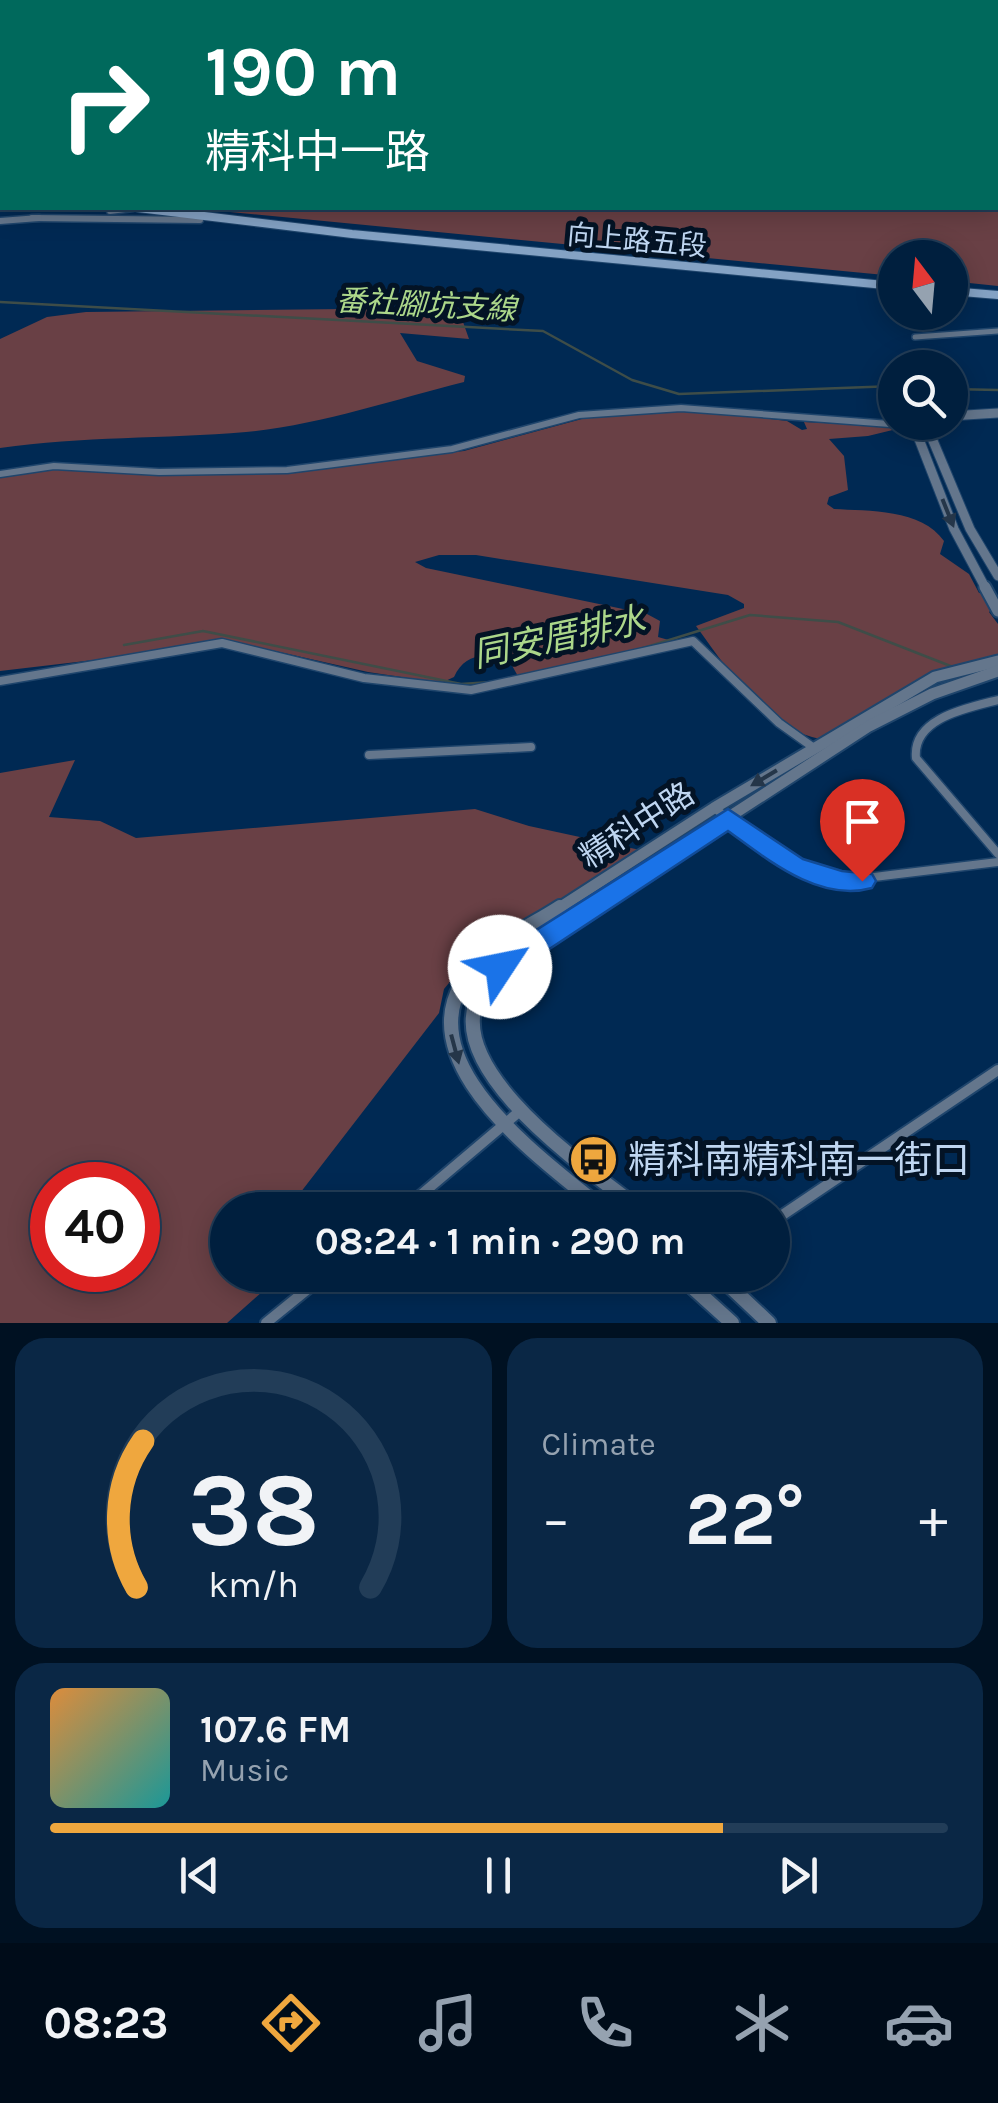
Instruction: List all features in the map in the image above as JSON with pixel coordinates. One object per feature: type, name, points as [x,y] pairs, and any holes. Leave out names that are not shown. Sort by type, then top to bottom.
[{"type":"main road","name":"向上路五段","points":[[152,210],[463,246],[878,283]]},
{"type":"main road","name":"向上路五段","points":[[179,210],[878,282]]},
{"type":"main road","points":[[968,290],[998,293]]},
{"type":"street","points":[[67,215],[81,210]]},
{"type":"street","points":[[0,222],[116,210]]},
{"type":"street","points":[[32,218],[200,220]]},
{"type":"street","points":[[915,336],[998,331]]},
{"type":"street","points":[[0,474],[54,466],[159,472],[287,470],[452,450],[578,415],[681,408],[878,422]]},
{"type":"street","points":[[968,411],[998,410]]},
{"type":"street","points":[[923,440],[954,529],[998,611]]},
{"type":"street","points":[[933,440],[970,529],[998,576]]},
{"type":"street","points":[[0,679],[222,642],[364,678],[471,690],[693,642],[779,723],[814,748]]},
{"type":"street","name":"精科中路","points":[[583,1192],[484,1106],[453,1050],[451,1012],[463,980],[487,954],[814,748],[935,677],[998,661]]},
{"type":"street","name":"精科中路","points":[[619,1192],[520,1111],[486,1072],[473,1041],[474,1009],[486,982],[508,960],[914,703],[998,671]]},
{"type":"street","points":[[998,700],[924,729],[916,738],[916,758],[998,854]]},
{"type":"street","points":[[369,755],[531,747]]},
{"type":"street","points":[[714,808],[794,865],[841,881],[998,862]]},
{"type":"street","points":[[790,1210],[998,1070]]},
{"type":"street","points":[[425,1192],[520,1111]]},
{"type":"street","points":[[266,1323],[304,1292]]},
{"type":"street","points":[[702,1292],[732,1323]]},
{"type":"street","points":[[736,1292],[769,1323]]},
{"type":"shaded area","points":[[210,210],[998,210],[998,286],[968,283],[968,240],[878,240],[878,274]]},
{"type":"shaded area","points":[[438,308],[463,322],[469,339],[400,333],[417,361],[465,376],[464,382],[273,429],[0,448],[0,339],[47,317],[86,312]]},
{"type":"shaded area","points":[[685,409],[787,421],[802,430],[807,429],[804,422],[878,426],[878,434],[829,439],[844,456],[848,490],[829,497],[827,504],[834,509],[908,517],[934,531],[944,541],[940,554],[969,574],[979,593],[992,594],[997,605],[989,612],[998,624],[998,659],[957,670],[820,739],[800,733],[765,710],[734,677],[696,626],[744,608],[744,604],[728,595],[476,555],[439,555],[415,562],[426,568],[647,614],[660,621],[658,637],[672,641],[672,646],[519,678],[510,662],[478,657],[464,663],[454,677],[441,683],[368,672],[239,643],[0,671],[0,477],[59,468],[196,474],[350,463],[464,451],[593,416]]},
{"type":"shaded area","points":[[75,760],[49,817],[100,821],[136,838],[475,809],[529,826],[640,850],[472,955],[444,989],[439,1013],[301,1192],[210,1192],[210,1292],[262,1292],[227,1323],[0,1323],[0,773]]},
{"type":"waterway","name":"番社腳坑支線","points":[[0,302],[543,331],[632,380],[679,394],[878,387]]},
{"type":"waterway","name":"番社腳坑支線","points":[[968,389],[998,390]]},
{"type":"waterway","name":"同安厝排水","points":[[640,649],[750,615],[838,622],[953,667]]},
{"type":"waterway","name":"同安厝排水","points":[[124,645],[203,631],[461,684],[491,682]]},
{"type":"place","name":"精科南精科南一街口","points":[[593,1160]]},
{"type":"route","points":[[500,967],[728,818],[794,865],[841,881],[862,881]]}]
